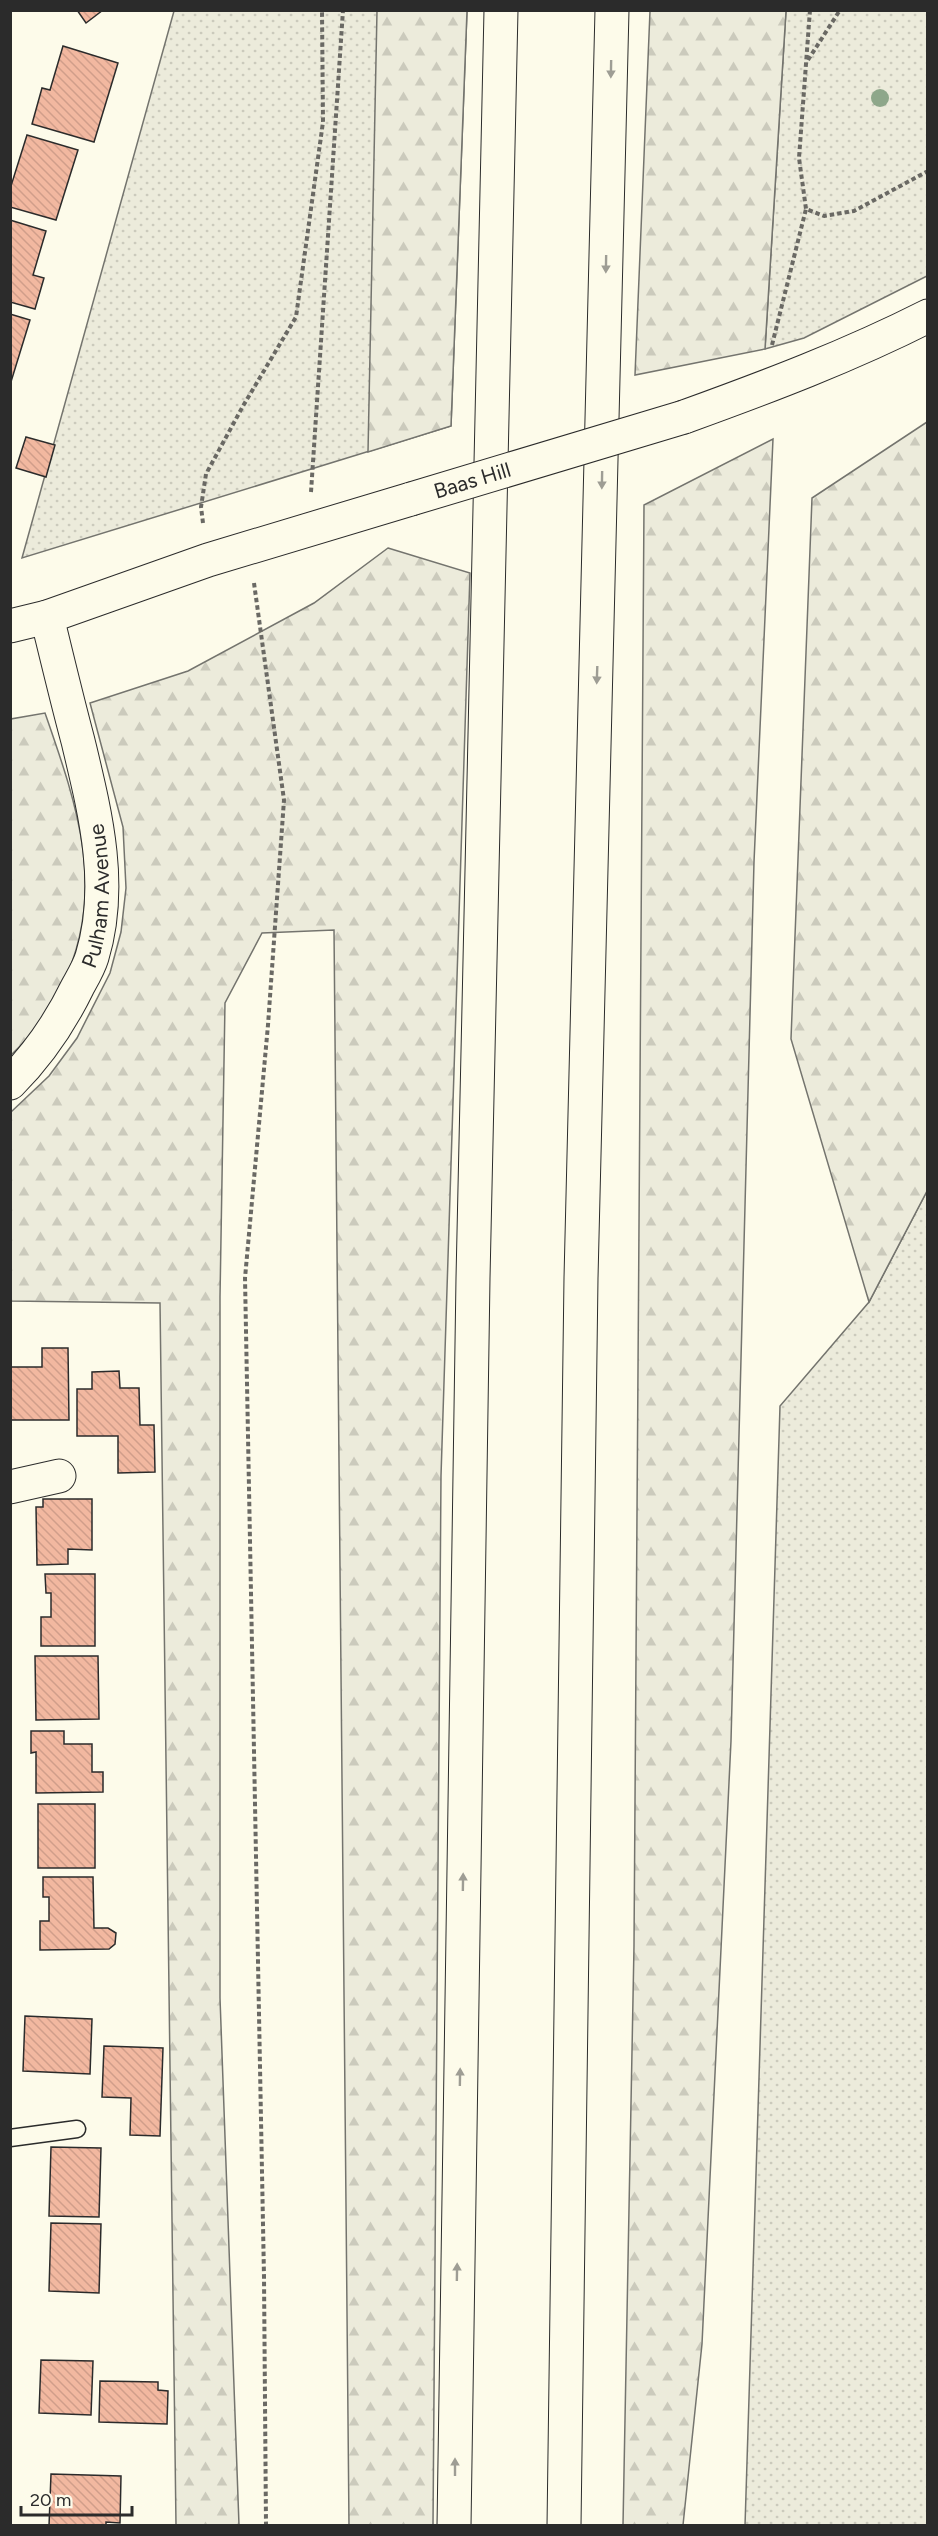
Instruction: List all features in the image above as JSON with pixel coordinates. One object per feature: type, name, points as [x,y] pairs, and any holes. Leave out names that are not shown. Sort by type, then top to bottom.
[{"type":"main road","points":[[454,2526],[473,1278],[501,10]]},
{"type":"main road","points":[[564,2526],[581,1278],[612,10]]},
{"type":"main road","name":"Baas Hill","points":[[10,626],[46,617],[208,560],[684,417],[786,380],[876,342],[927,316]]},
{"type":"main road","name":"Pulham Avenue","points":[[10,1083],[46,1043],[70,1003],[92,959],[100,921],[102,871],[96,816],[46,617]]},
{"type":"main road","points":[[10,1487],[60,1476]]},
{"type":"lane","points":[[10,2138],[77,2129]]},
{"type":"path","points":[[208,560],[201,507],[206,474],[296,317],[323,122],[322,10]]},
{"type":"path","points":[[309,530],[343,10]]},
{"type":"path","points":[[771,351],[806,209],[799,158],[810,10]]},
{"type":"path","points":[[807,61],[840,10]]},
{"type":"path","points":[[806,209],[824,216],[854,211],[927,171]]},
{"type":"path","points":[[250,549],[284,800],[268,1025],[245,1278],[264,2265],[266,2526]]},
{"type":"green space","points":[[174,11],[467,11],[451,426],[22,558]]},
{"type":"green space","points":[[377,11],[467,11],[451,426],[368,452]]},
{"type":"green space","points":[[650,11],[786,11],[765,349],[635,375]]},
{"type":"green space","points":[[786,11],[927,11],[927,276],[804,338],[765,349]]},
{"type":"green space","points":[[927,422],[927,1191],[869,1302],[791,1039],[812,498]]},
{"type":"green space","points":[[773,439],[754,862],[731,1741],[702,2344],[683,2525],[623,2525],[634,1946],[644,505]]},
{"type":"green space","points":[[388,548],[470,573],[441,1476],[433,2525],[349,2525],[334,930],[262,933],[225,1003],[220,1297],[220,1998],[239,2525],[176,2525],[160,1303],[11,1301],[11,1112],[49,1076],[77,1038],[110,973],[121,932],[126,888],[123,827],[90,703],[188,671],[314,603]]},
{"type":"green space","points":[[45,713],[77,815],[83,849],[85,883],[83,917],[76,951],[62,986],[40,1023],[11,1055],[11,719]]},
{"type":"green space","points":[[927,1191],[927,2525],[745,2526],[780,1406],[869,1302]]},
{"type":"building","points":[[77,10],[103,10],[86,23]]},
{"type":"building","points":[[63,46],[118,63],[94,142],[32,124],[42,88],[50,90]]},
{"type":"building","points":[[27,135],[78,150],[56,220],[10,207],[10,189]]},
{"type":"building","points":[[10,220],[46,231],[33,275],[44,278],[35,309],[10,302]]},
{"type":"building","points":[[10,314],[30,320],[10,385]]},
{"type":"building","points":[[26,437],[55,445],[46,477],[16,468]]},
{"type":"building","points":[[42,1348],[68,1348],[69,1420],[10,1420],[10,1367],[42,1367]]},
{"type":"building","points":[[119,1371],[120,1388],[139,1388],[140,1425],[154,1425],[155,1472],[118,1473],[118,1436],[77,1436],[77,1389],[92,1389],[92,1372]]},
{"type":"building","points":[[43,1499],[92,1499],[92,1550],[68,1549],[68,1564],[37,1565],[36,1507],[43,1507]]},
{"type":"building","points":[[45,1574],[95,1574],[95,1646],[41,1646],[41,1617],[51,1617],[51,1593],[46,1593]]},
{"type":"building","points":[[35,1656],[98,1656],[99,1719],[36,1720]]},
{"type":"building","points":[[31,1731],[64,1731],[64,1744],[92,1744],[92,1772],[103,1772],[103,1792],[36,1793],[36,1752],[31,1753]]},
{"type":"building","points":[[38,1804],[95,1804],[95,1868],[38,1868]]},
{"type":"building","points":[[43,1877],[93,1877],[94,1928],[108,1928],[116,1933],[115,1944],[109,1949],[40,1950],[40,1921],[49,1921],[49,1897],[43,1897]]},
{"type":"building","points":[[25,2016],[92,2019],[90,2074],[23,2071]]},
{"type":"building","points":[[104,2046],[163,2048],[160,2136],[130,2135],[131,2098],[102,2097]]},
{"type":"building","points":[[51,2147],[101,2148],[99,2217],[49,2216]]},
{"type":"building","points":[[51,2223],[101,2224],[99,2293],[49,2291]]},
{"type":"building","points":[[41,2360],[93,2361],[91,2415],[39,2413]]},
{"type":"building","points":[[100,2381],[158,2382],[158,2390],[168,2391],[167,2424],[99,2422]]},
{"type":"building","points":[[51,2474],[121,2476],[120,2523],[106,2522],[106,2526],[49,2526]]}]
